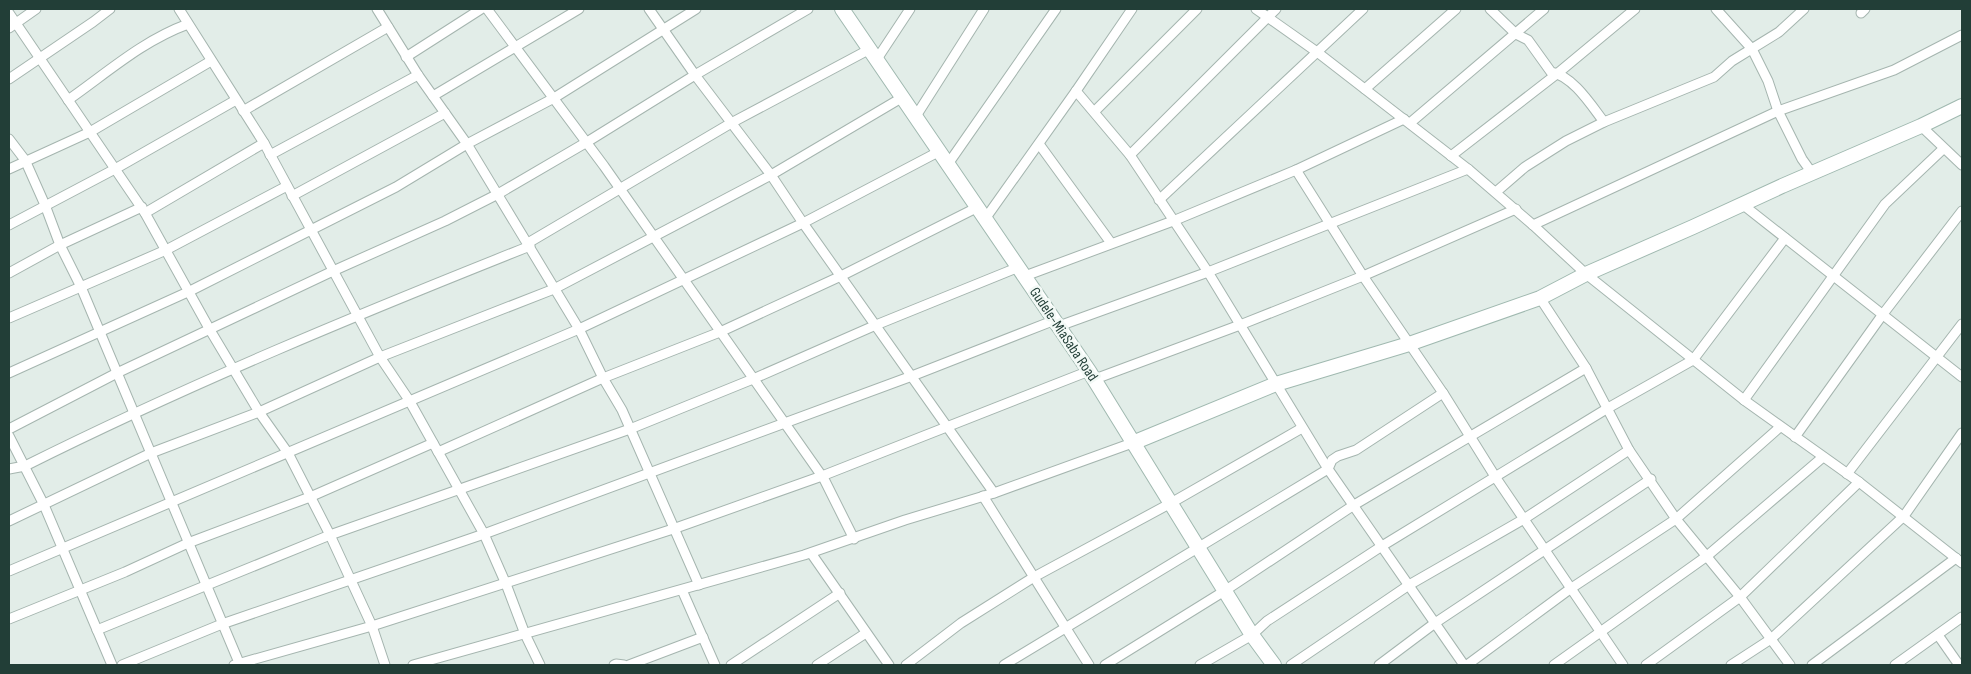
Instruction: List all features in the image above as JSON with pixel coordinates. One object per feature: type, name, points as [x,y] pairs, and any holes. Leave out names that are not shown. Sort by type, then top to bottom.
[{"type":"main road","name":"Gudele-MiaSaba Road","points":[[842,9],[1092,375],[1135,442],[1252,635],[1274,665]]},
{"type":"main road","points":[[1135,442],[1276,384],[1409,344],[1540,298],[1586,274],[1921,126],[1962,106]]},
{"type":"street","points":[[12,25],[36,9]]},
{"type":"street","points":[[9,79],[110,9]]},
{"type":"street","points":[[179,9],[264,143],[380,357],[409,400],[484,534],[525,634],[540,665]]},
{"type":"street","points":[[376,9],[406,58],[467,144],[579,328],[622,410],[699,585]]},
{"type":"street","points":[[406,58],[481,9]]},
{"type":"street","points":[[487,9],[620,188],[822,476],[854,539]]},
{"type":"street","points":[[433,96],[579,9]]},
{"type":"street","points":[[649,9],[695,75],[733,122],[771,175],[994,493]]},
{"type":"street","points":[[9,373],[190,291],[396,187],[467,144],[554,98],[696,9]]},
{"type":"street","points":[[9,429],[117,373],[333,271],[445,221],[498,194],[808,9]]},
{"type":"street","points":[[9,469],[25,466],[134,413],[357,315],[529,244],[733,122],[873,54],[910,9]]},
{"type":"street","points":[[916,116],[984,9]]},
{"type":"street","points":[[948,164],[1056,9]]},
{"type":"street","points":[[438,452],[604,378],[720,332],[981,213],[1039,144],[1132,9]]},
{"type":"street","points":[[1095,111],[1197,9]]},
{"type":"street","points":[[1256,9],[1317,52],[1468,169],[1534,225],[1586,274],[1744,400],[1859,482],[1959,560],[1812,665]]},
{"type":"street","points":[[1130,155],[1276,9]]},
{"type":"street","points":[[1159,200],[1363,9]]},
{"type":"street","points":[[1365,89],[1456,9]]},
{"type":"street","points":[[1490,9],[1516,34],[1528,40],[1551,72],[1558,73],[1584,94],[1604,122]]},
{"type":"street","points":[[97,630],[330,535],[460,491],[630,429],[753,380],[876,325],[1022,272],[1172,221],[1296,170],[1407,121],[1516,34],[1544,9]]},
{"type":"street","points":[[1451,156],[1558,73],[1635,9]]},
{"type":"street","points":[[1717,9],[1752,49],[1768,81],[1778,111],[1802,158],[1812,173]]},
{"type":"street","points":[[1496,192],[1525,167],[1566,141],[1604,122],[1714,77],[1732,61],[1778,32],[1804,9]]},
{"type":"street","points":[[9,12],[12,25],[40,58],[143,210],[190,291],[210,330],[259,412],[288,453],[330,535],[372,626],[385,665]]},
{"type":"street","points":[[68,100],[105,74],[130,53],[166,32],[188,24]]},
{"type":"street","points":[[243,111],[388,27]]},
{"type":"street","points":[[1534,225],[1778,111],[1894,70],[1962,35]]},
{"type":"street","points":[[9,169],[25,160],[90,132],[211,61]]},
{"type":"street","points":[[270,155],[418,75]]},
{"type":"street","points":[[1076,91],[1095,111],[1130,155],[1172,221],[1208,272],[1328,469],[1465,665],[1570,589],[1676,519],[1780,427]]},
{"type":"street","points":[[9,521],[151,453],[259,412],[380,357],[554,289],[771,175],[902,97]]},
{"type":"street","points":[[9,225],[115,169],[236,100]]},
{"type":"street","points":[[292,196],[445,113]]},
{"type":"street","points":[[1921,126],[1943,149],[1962,165]]},
{"type":"street","points":[[9,139],[25,160],[60,245],[81,287],[206,585],[237,665],[372,626],[506,584],[673,529],[822,476],[948,426],[1240,325],[1363,276],[1516,209]]},
{"type":"street","points":[[9,273],[60,245],[143,210],[264,143]]},
{"type":"street","points":[[1039,144],[1111,243]]},
{"type":"street","points":[[1744,400],[1886,204],[1943,149]]},
{"type":"street","points":[[9,571],[579,328],[803,223],[940,151]]},
{"type":"street","points":[[122,665],[222,624],[484,534],[1057,323],[1208,272],[1468,169]]},
{"type":"street","points":[[1296,170],[1363,276],[1443,392],[1496,478],[1623,665]]},
{"type":"street","points":[[9,318],[166,250],[287,186]]},
{"type":"street","points":[[1742,204],[1962,376]]},
{"type":"street","points":[[1795,437],[1882,314],[1962,211]]},
{"type":"street","points":[[1200,665],[1252,635],[1267,621],[1382,546],[1608,408],[1693,360],[1785,238]]},
{"type":"street","points":[[1540,298],[1586,368],[1630,450],[1676,519],[1740,597],[1790,665]]},
{"type":"street","points":[[1847,474],[1962,324]]},
{"type":"street","points":[[1105,665],[1226,590],[1354,505],[1586,368]]},
{"type":"street","points":[[1004,665],[1328,469],[1332,460],[1356,450],[1443,392]]},
{"type":"street","points":[[906,665],[961,623],[1034,577],[1302,428]]},
{"type":"street","points":[[1731,665],[1771,639],[1904,516],[1962,433]]},
{"type":"street","points":[[9,436],[44,505],[112,665]]},
{"type":"street","points":[[413,665],[811,553],[994,493],[1135,442]]},
{"type":"street","points":[[9,619],[126,572],[188,543],[310,497],[433,443]]},
{"type":"street","points":[[1291,665],[1409,585],[1524,519],[1630,450]]},
{"type":"street","points":[[1554,665],[1707,556],[1823,457]]},
{"type":"street","points":[[1379,665],[1435,623],[1651,480]]},
{"type":"street","points":[[1646,665],[1740,597],[1859,482]]},
{"type":"street","points":[[983,496],[1089,665]]},
{"type":"street","points":[[811,553],[889,665]]},
{"type":"street","points":[[682,590],[715,665]]},
{"type":"street","points":[[731,665],[840,593]]},
{"type":"street","points":[[1895,665],[1962,617]]},
{"type":"street","points":[[817,665],[866,633]]},
{"type":"street","points":[[1938,635],[1959,665]]},
{"type":"street","points":[[629,665],[703,638]]},
{"type":"street","points":[[614,665],[624,665]]}]
